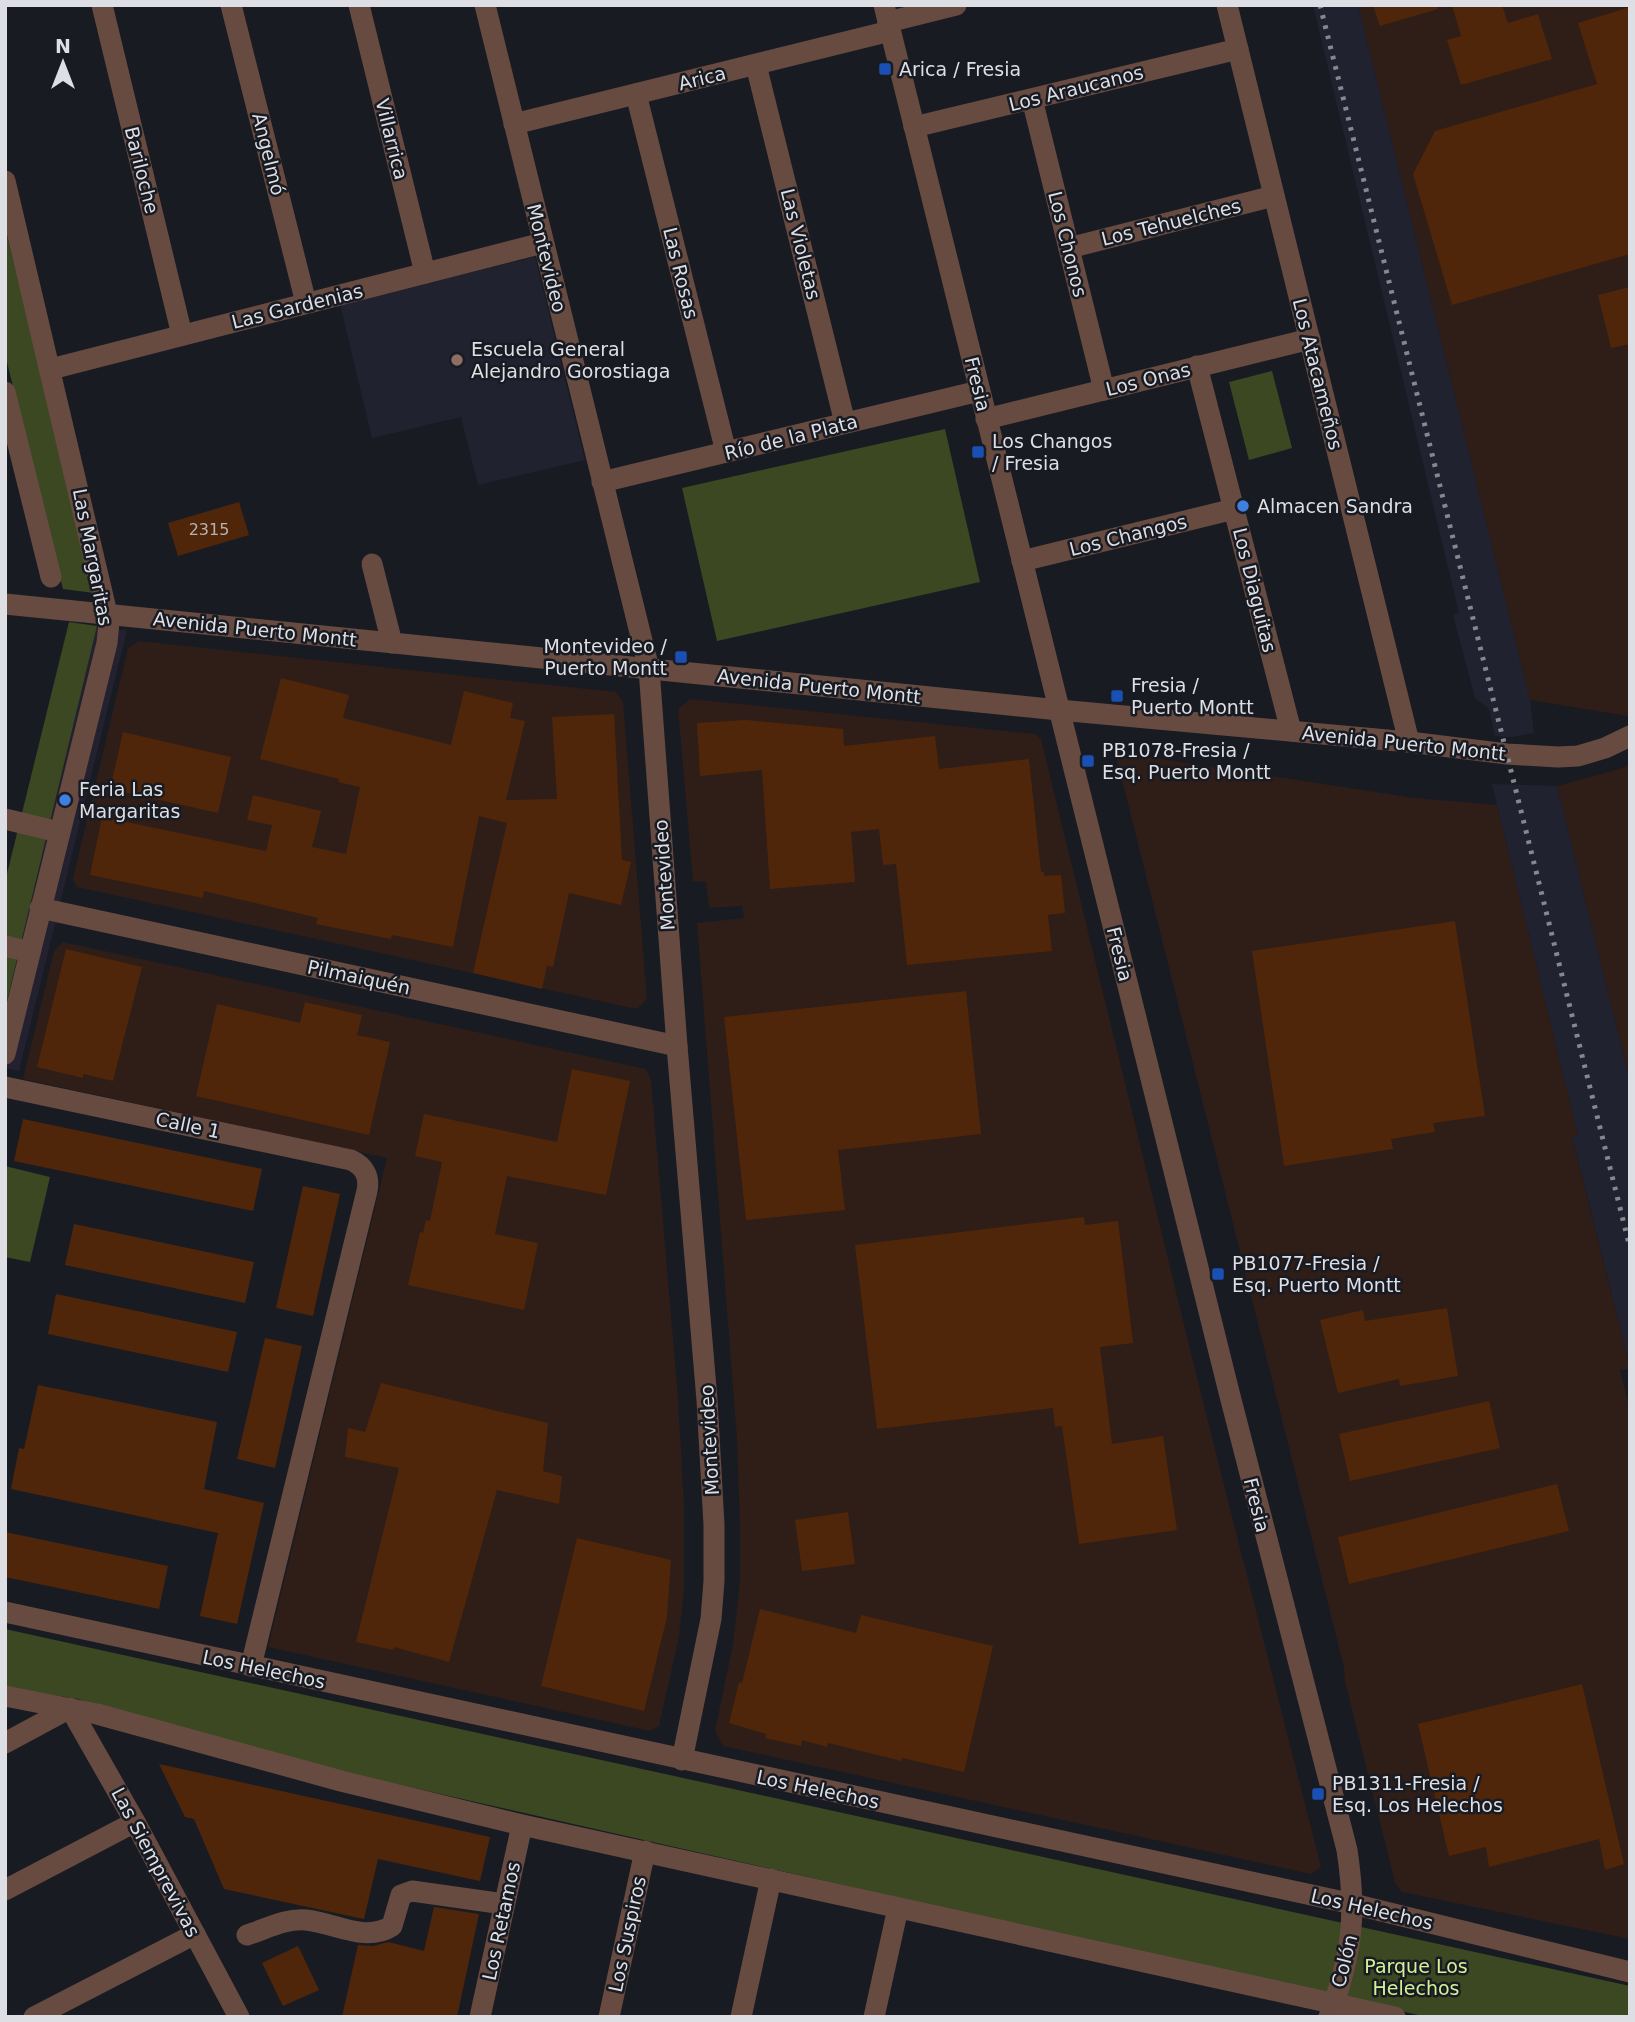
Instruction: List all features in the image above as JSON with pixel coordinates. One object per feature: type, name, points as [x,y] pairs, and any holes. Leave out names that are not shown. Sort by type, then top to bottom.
[{"type":"street","name":"Bariloche","points":[[102,5],[182,335]]},
{"type":"street","name":"Angelmó","points":[[231,5],[306,303]]},
{"type":"street","name":"Villarrica","points":[[359,5],[425,273]]},
{"type":"street","name":"Montevideo","points":[[485,5],[649,669],[707,1400],[714,1525],[714,1581],[710,1619],[682,1760]]},
{"type":"street","name":"Arica","points":[[514,124],[756,65],[887,20],[956,5]]},
{"type":"street","name":"Los Atacameños","points":[[1227,5],[1409,742]]},
{"type":"street","name":"Fresia","points":[[887,20],[1249,1472],[1348,1850],[1353,1904]]},
{"type":"street","name":"Los Araucanos","points":[[914,127],[1238,49]]},
{"type":"street","name":"Las Violetas","points":[[756,65],[845,424]]},
{"type":"street","name":"Las Rosas","points":[[636,94],[726,452]]},
{"type":"street","name":"Los Chonos","points":[[1031,99],[1104,390]]},
{"type":"street","name":"Las Margaritas","points":[[5,181],[13,248],[51,369],[108,615],[107,643],[5,1054]]},
{"type":"street","name":"Los Tehuelches","points":[[1069,248],[1274,196]]},
{"type":"street","name":"Las Gardenias","points":[[51,369],[543,243]]},
{"type":"street","name":"Los Onas","points":[[986,419],[1310,339]]},
{"type":"street","name":"Los Diaguitas","points":[[1197,366],[1291,732]]},
{"type":"street","points":[[5,391],[51,577]]},
{"type":"street","name":"Río de la Plata","points":[[602,482],[979,391]]},
{"type":"street","name":"Los Changos","points":[[1021,561],[1234,509]]},
{"type":"street","points":[[372,564],[392,643]]},
{"type":"street","name":"Avenida Puerto Montt","points":[[5,604],[1059,710],[1409,742],[1507,754],[1558,757],[1591,753],[1630,736]]},
{"type":"street","points":[[5,819],[59,832]]},
{"type":"street","name":"Pilmaiquén","points":[[40,908],[677,1046]]},
{"type":"street","points":[[5,946],[30,952]]},
{"type":"street","name":"Calle 1","points":[[5,1087],[351,1160],[366,1172],[369,1185],[251,1666]]},
{"type":"street","name":"Los Helechos","points":[[5,1612],[1353,1904],[1630,1972]]},
{"type":"street","points":[[5,1696],[70,1708],[341,1781],[522,1825],[898,1908],[1331,2010],[1395,2017]]},
{"type":"street","points":[[5,1743],[70,1708]]},
{"type":"street","name":"Las Siemprevivas","points":[[70,1708],[135,1822],[239,2017]]},
{"type":"street","points":[[5,1890],[135,1822]]},
{"type":"street","name":"Los Retamos","points":[[480,2017],[522,1825]]},
{"type":"street","name":"Los Suspiros","points":[[609,2017],[645,1851]]},
{"type":"street","points":[[741,2017],[771,1879]]},
{"type":"street","points":[[247,1935],[291,1920],[307,1920],[356,1932],[381,1933],[393,1926],[401,1895],[412,1891],[504,1905]]},
{"type":"street","name":"Colón","points":[[1331,2010],[1349,1952],[1353,1904]]},
{"type":"street","points":[[874,2017],[898,1908]]},
{"type":"street","points":[[34,2017],[195,1934]]},
{"type":"shaded area","points":[[1313,5],[1358,5],[1530,700],[1534,733],[1512,737],[1495,736],[1489,709],[1475,698],[1453,615],[1459,613]]},
{"type":"shaded area","points":[[1358,5],[1630,5],[1628,716],[1530,700]]},
{"type":"shaded area","name":"Escuela General Alejandro Gorostiaga","points":[[535,257],[585,460],[478,485],[461,417],[372,438],[340,304]]},
{"type":"shaded area","name":"Feria Las Margaritas","points":[[87,628],[127,630],[19,1071],[5,1068],[5,971]]},
{"type":"shaded area","points":[[139,641],[616,692],[623,702],[647,999],[637,1009],[77,887],[73,878],[128,648]]},
{"type":"shaded area","points":[[690,699],[1036,734],[1041,739],[1202,1398],[1321,1867],[1311,1874],[723,1746],[715,1731],[733,1644],[740,1581],[740,1527],[737,1439],[697,923],[744,918],[742,906],[709,908],[706,882],[693,881],[678,709]]},
{"type":"shaded area","points":[[1115,752],[1415,798],[1497,805],[1578,1135],[1572,1137],[1630,1367],[1620,1370],[1630,1410],[1630,1939],[1402,1892],[1395,1883],[1344,1668]]},
{"type":"shaded area","points":[[1630,764],[1630,1082],[1557,786]]},
{"type":"shaded area","points":[[1492,784],[1557,786],[1630,1082],[1630,1367],[1572,1136],[1578,1135]]},
{"type":"shaded area","points":[[63,942],[646,1069],[651,1080],[678,1398],[684,1505],[684,1590],[679,1636],[659,1726],[650,1731],[268,1647],[387,1158],[23,1079],[54,951]]},
{"type":"green space","points":[[5,228],[94,593],[63,589],[5,354]]},
{"type":"green space","points":[[1272,371],[1292,448],[1249,460],[1229,382]]},
{"type":"green space","points":[[945,429],[980,582],[717,641],[682,488]]},
{"type":"green space","points":[[69,622],[97,626],[5,1009],[5,882]]},
{"type":"green space","points":[[5,1166],[50,1177],[30,1262],[5,1257]]},
{"type":"green space","name":"Parque Los Helechos","points":[[5,1629],[1630,1986],[1630,2017],[1427,2017],[237,1748],[78,1699],[5,1687]]},
{"type":"building","points":[[1373,5],[1437,5],[1438,9],[1380,26]]},
{"type":"building","points":[[1452,5],[1502,5],[1508,23],[1538,14],[1552,59],[1461,85],[1447,40],[1461,36]]},
{"type":"building","points":[[1630,7],[1630,254],[1452,305],[1413,174],[1435,131],[1597,84],[1578,23]]},
{"type":"building","points":[[1630,287],[1630,344],[1611,348],[1598,295]]},
{"type":"building","points":[[239,502],[249,535],[178,556],[168,523]]},
{"type":"building","points":[[281,678],[349,695],[343,718],[451,745],[464,691],[513,703],[510,718],[525,721],[506,800],[557,799],[552,717],[614,714],[622,860],[631,862],[621,905],[569,893],[553,967],[547,966],[542,989],[473,973],[507,823],[479,816],[453,947],[392,935],[391,939],[316,924],[318,918],[204,891],[203,898],[90,875],[102,817],[266,851],[272,825],[247,820],[253,795],[321,811],[312,847],[346,854],[360,787],[260,759]]},
{"type":"building","points":[[746,720],[843,729],[844,746],[935,736],[939,769],[1029,759],[1041,872],[1044,872],[1044,876],[1061,875],[1065,913],[1048,915],[1052,951],[907,965],[896,864],[883,865],[879,829],[851,832],[855,882],[770,889],[762,770],[700,776],[697,723]]},
{"type":"building","points":[[123,732],[231,757],[218,813],[110,789]]},
{"type":"building","points":[[1455,921],[1485,1116],[1433,1123],[1435,1132],[1391,1139],[1393,1149],[1284,1166],[1252,951]]},
{"type":"building","points":[[66,949],[142,967],[113,1081],[83,1074],[83,1078],[37,1067]]},
{"type":"building","points":[[966,991],[981,1134],[838,1150],[845,1210],[746,1220],[724,1017]]},
{"type":"building","points":[[305,1002],[362,1015],[357,1035],[390,1042],[369,1135],[196,1096],[217,1004],[300,1023]]},
{"type":"building","points":[[572,1069],[630,1081],[606,1195],[507,1176],[495,1234],[538,1243],[524,1310],[408,1285],[420,1232],[423,1233],[426,1220],[430,1221],[442,1162],[415,1156],[424,1114],[557,1142]]},
{"type":"building","points":[[23,1119],[262,1169],[253,1211],[14,1161]]},
{"type":"building","points":[[303,1186],[340,1194],[313,1316],[276,1308]]},
{"type":"building","points":[[1084,1217],[1085,1225],[1118,1221],[1133,1343],[1100,1347],[1112,1444],[1163,1436],[1177,1530],[1079,1544],[1062,1426],[1055,1427],[1053,1408],[877,1429],[855,1245]]},
{"type":"building","points":[[74,1224],[254,1262],[245,1303],[65,1265]]},
{"type":"building","points":[[56,1294],[237,1332],[228,1372],[48,1334]]},
{"type":"building","points":[[1447,1308],[1458,1376],[1400,1386],[1399,1379],[1338,1393],[1320,1320],[1363,1310],[1365,1321]]},
{"type":"building","points":[[265,1338],[302,1346],[275,1468],[237,1459]]},
{"type":"building","points":[[381,1383],[548,1423],[543,1471],[562,1476],[559,1504],[497,1490],[449,1662],[394,1647],[393,1650],[356,1642],[399,1468],[345,1457],[348,1428],[365,1432]]},
{"type":"building","points":[[38,1385],[217,1422],[204,1489],[264,1503],[237,1624],[200,1616],[218,1533],[11,1489],[19,1448],[24,1449]]},
{"type":"building","points":[[1489,1401],[1500,1448],[1350,1481],[1339,1434]]},
{"type":"building","points":[[1557,1484],[1569,1531],[1349,1584],[1338,1537]]},
{"type":"building","points":[[848,1512],[855,1564],[802,1571],[795,1520]]},
{"type":"building","points":[[5,1532],[168,1566],[159,1609],[5,1577]]},
{"type":"building","points":[[577,1538],[671,1560],[667,1617],[644,1711],[541,1686]]},
{"type":"building","points":[[760,1609],[856,1633],[861,1615],[993,1646],[964,1772],[902,1758],[902,1761],[828,1743],[827,1747],[802,1740],[801,1746],[765,1738],[766,1734],[729,1723]]},
{"type":"building","points":[[1582,1684],[1624,1864],[1605,1870],[1599,1839],[1489,1867],[1486,1847],[1449,1856],[1418,1724]]},
{"type":"building","points":[[159,1764],[490,1837],[480,1881],[378,1859],[364,1919],[224,1889],[194,1819],[185,1817]]},
{"type":"building","points":[[434,1907],[479,1914],[457,2017],[342,2017],[358,1945],[373,1946],[388,1942],[424,1951]]},
{"type":"building","points":[[298,1946],[319,1990],[283,2006],[262,1963]]},
{"type":"railway","points":[[1320,5],[1630,1248]]},
{"type":"place","name":"Arica / Fresia","points":[[885,69]]},
{"type":"place","name":"Escuela General Alejandro Gorostiaga","points":[[457,360]]},
{"type":"place","name":"Los Changos / Fresia","points":[[978,452]]},
{"type":"place","name":"Almacen Sandra","points":[[1243,506]]},
{"type":"place","name":"Montevideo / Puerto Montt","points":[[681,657]]},
{"type":"place","name":"Fresia / Puerto Montt","points":[[1117,696]]},
{"type":"place","name":"PB1078-Fresia / Esq. Puerto Montt","points":[[1088,761]]},
{"type":"place","name":"Feria Las Margaritas","points":[[65,800]]},
{"type":"place","name":"PB1077-Fresia / Esq. Puerto Montt","points":[[1218,1274]]},
{"type":"place","name":"PB1311-Fresia / Esq. Los Helechos","points":[[1318,1794]]}]
